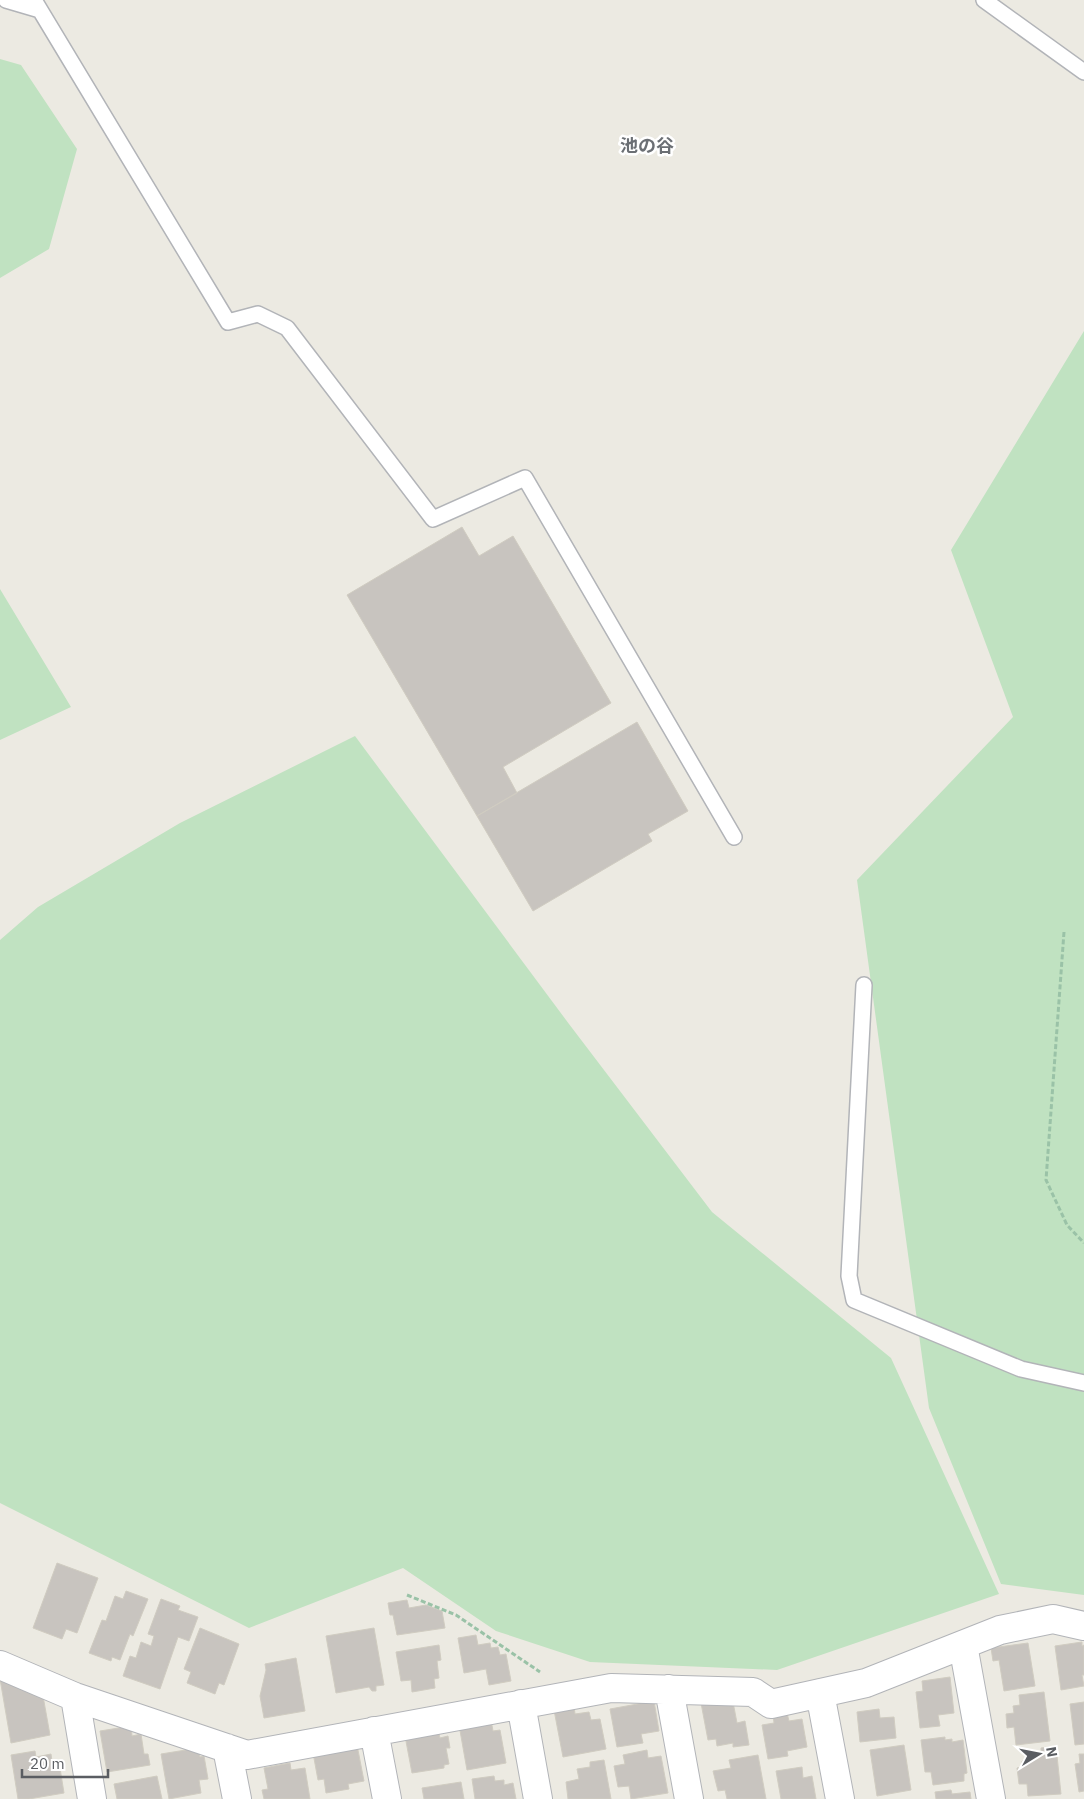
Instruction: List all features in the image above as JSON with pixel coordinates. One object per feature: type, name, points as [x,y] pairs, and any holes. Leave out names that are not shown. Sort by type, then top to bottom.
[{"type":"street","points":[[0,1665],[75,1697],[248,1755],[611,1688],[753,1692],[771,1704],[866,1683],[1000,1630],[1053,1619],[1084,1626]]},
{"type":"street","points":[[962,1644],[991,1799]]},
{"type":"street","points":[[669,1689],[689,1799]]},
{"type":"street","points":[[820,1693],[840,1799]]},
{"type":"street","points":[[75,1697],[92,1799]]},
{"type":"street","points":[[521,1704],[538,1799]]},
{"type":"street","points":[[374,1731],[387,1799]]},
{"type":"street","points":[[227,1748],[237,1799]]},
{"type":"lane","points":[[6,0],[37,5],[228,322],[258,314],[287,328],[433,519],[525,478],[734,837]]},
{"type":"lane","points":[[984,0],[1084,72]]},
{"type":"lane","points":[[864,985],[849,1276],[854,1300],[1021,1370],[1084,1384]]},
{"type":"path","points":[[1064,932],[1046,1180],[1067,1225],[1084,1242]]},
{"type":"path","points":[[407,1595],[456,1615],[574,1694]]},
{"type":"green space","points":[[0,59],[21,65],[77,149],[49,249],[0,278]]},
{"type":"green space","points":[[1084,331],[1084,1595],[1001,1584],[929,1408],[857,880],[1013,717],[951,550]]},
{"type":"green space","points":[[0,589],[71,707],[0,740]]},
{"type":"green space","points":[[355,736],[569,1024],[712,1212],[891,1358],[999,1594],[777,1670],[590,1662],[496,1631],[403,1568],[249,1628],[0,1503],[0,940],[38,907],[180,823]]},
{"type":"building","points":[[462,527],[479,556],[513,536],[611,703],[503,767],[517,793],[477,816],[347,595]]},
{"type":"building","points":[[637,722],[688,811],[648,834],[652,841],[533,911],[477,816]]},
{"type":"building","points":[[57,1563],[98,1578],[77,1633],[66,1629],[62,1639],[33,1628]]},
{"type":"building","points":[[126,1591],[148,1599],[133,1636],[130,1634],[120,1660],[112,1657],[111,1661],[89,1653],[102,1620],[106,1621],[115,1596],[123,1599]]},
{"type":"building","points":[[161,1599],[180,1606],[178,1610],[198,1617],[189,1641],[178,1637],[160,1689],[123,1676],[130,1656],[136,1658],[141,1642],[151,1646],[154,1636],[148,1634]]},
{"type":"building","points":[[407,1600],[409,1608],[426,1605],[442,1611],[445,1628],[397,1635],[393,1615],[390,1615],[388,1603]]},
{"type":"building","points":[[200,1628],[239,1644],[224,1685],[219,1683],[215,1694],[187,1683],[191,1672],[184,1669]]},
{"type":"building","points":[[374,1628],[384,1685],[376,1686],[376,1691],[372,1691],[369,1687],[336,1693],[326,1636]]},
{"type":"building","points":[[476,1635],[478,1645],[490,1643],[491,1648],[498,1647],[500,1655],[506,1654],[511,1681],[489,1685],[486,1669],[464,1673],[458,1638]]},
{"type":"building","points":[[1082,1642],[1082,1646],[1084,1645],[1084,1675],[1082,1675],[1084,1686],[1061,1690],[1055,1646]]},
{"type":"building","points":[[1028,1643],[1035,1686],[1004,1691],[999,1660],[993,1661],[991,1648]]},
{"type":"building","points":[[439,1645],[441,1660],[437,1661],[439,1678],[434,1679],[435,1688],[412,1692],[411,1680],[401,1681],[396,1652]]},
{"type":"building","points":[[296,1658],[305,1711],[264,1718],[260,1696],[266,1670],[265,1664]]},
{"type":"building","points":[[950,1677],[954,1713],[938,1715],[940,1726],[920,1728],[916,1692],[923,1691],[922,1681]]},
{"type":"building","points":[[0,1679],[43,1696],[50,1735],[11,1743]]},
{"type":"building","points":[[1044,1692],[1050,1741],[1016,1745],[1014,1727],[1007,1728],[1006,1714],[1014,1713],[1013,1706],[1020,1705],[1019,1695]]},
{"type":"building","points":[[654,1701],[659,1731],[641,1734],[643,1743],[617,1747],[610,1709]]},
{"type":"building","points":[[733,1702],[737,1723],[745,1721],[749,1745],[733,1747],[733,1743],[717,1746],[716,1739],[708,1740],[701,1703]]},
{"type":"building","points":[[1084,1702],[1084,1744],[1075,1745],[1070,1704]]},
{"type":"building","points":[[574,1706],[575,1714],[589,1712],[591,1720],[600,1719],[606,1749],[563,1757],[554,1710]]},
{"type":"building","points":[[879,1709],[880,1718],[894,1717],[896,1738],[860,1742],[857,1712]]},
{"type":"building","points":[[787,1713],[789,1721],[802,1719],[807,1747],[787,1751],[788,1756],[768,1759],[762,1725],[774,1723],[773,1715]]},
{"type":"building","points":[[491,1720],[493,1731],[500,1730],[506,1763],[467,1770],[459,1725]]},
{"type":"building","points":[[131,1726],[132,1736],[141,1734],[144,1754],[148,1754],[150,1765],[107,1772],[100,1731]]},
{"type":"building","points":[[438,1730],[440,1738],[448,1736],[450,1748],[446,1748],[449,1764],[444,1765],[444,1768],[412,1773],[405,1736]]},
{"type":"building","points":[[945,1737],[945,1740],[952,1739],[952,1742],[963,1740],[967,1773],[964,1774],[964,1781],[933,1785],[931,1772],[925,1772],[921,1740]]},
{"type":"building","points":[[357,1745],[364,1781],[348,1784],[349,1789],[326,1793],[324,1779],[318,1780],[313,1753]]},
{"type":"building","points":[[904,1745],[911,1790],[877,1796],[870,1750]]},
{"type":"building","points":[[1056,1746],[1061,1794],[1028,1796],[1027,1784],[1019,1784],[1017,1768],[1022,1767],[1022,1761],[1032,1760],[1031,1753],[1041,1752],[1041,1748]]},
{"type":"building","points":[[198,1748],[200,1757],[204,1756],[208,1779],[199,1780],[201,1793],[169,1799],[161,1754]]},
{"type":"building","points":[[647,1750],[648,1758],[661,1756],[668,1793],[631,1799],[629,1786],[618,1787],[614,1766],[625,1764],[623,1755]]},
{"type":"building","points":[[35,1751],[36,1757],[51,1754],[53,1769],[60,1768],[64,1793],[18,1799],[11,1755]]},
{"type":"building","points":[[1079,1754],[1084,1754],[1084,1791],[1079,1792],[1075,1764],[1080,1763]]},
{"type":"building","points":[[758,1755],[766,1799],[727,1799],[725,1790],[718,1791],[713,1771],[731,1768],[729,1760]]},
{"type":"building","points":[[604,1760],[611,1799],[568,1799],[566,1782],[579,1779],[577,1769],[590,1767],[590,1762]]},
{"type":"building","points":[[290,1763],[291,1770],[305,1768],[310,1799],[264,1799],[262,1790],[268,1789],[264,1768]]},
{"type":"building","points":[[802,1767],[803,1778],[812,1776],[816,1799],[781,1799],[776,1771]]},
{"type":"building","points":[[157,1776],[162,1799],[117,1799],[114,1784]]},
{"type":"building","points":[[494,1776],[495,1781],[504,1780],[504,1785],[513,1783],[516,1799],[475,1799],[472,1779]]},
{"type":"building","points":[[461,1782],[464,1799],[424,1799],[422,1788]]},
{"type":"building","points":[[951,1790],[952,1794],[970,1792],[971,1799],[936,1799],[935,1792]]},
{"type":"district","name":"池の谷","points":[[647,145]]}]
